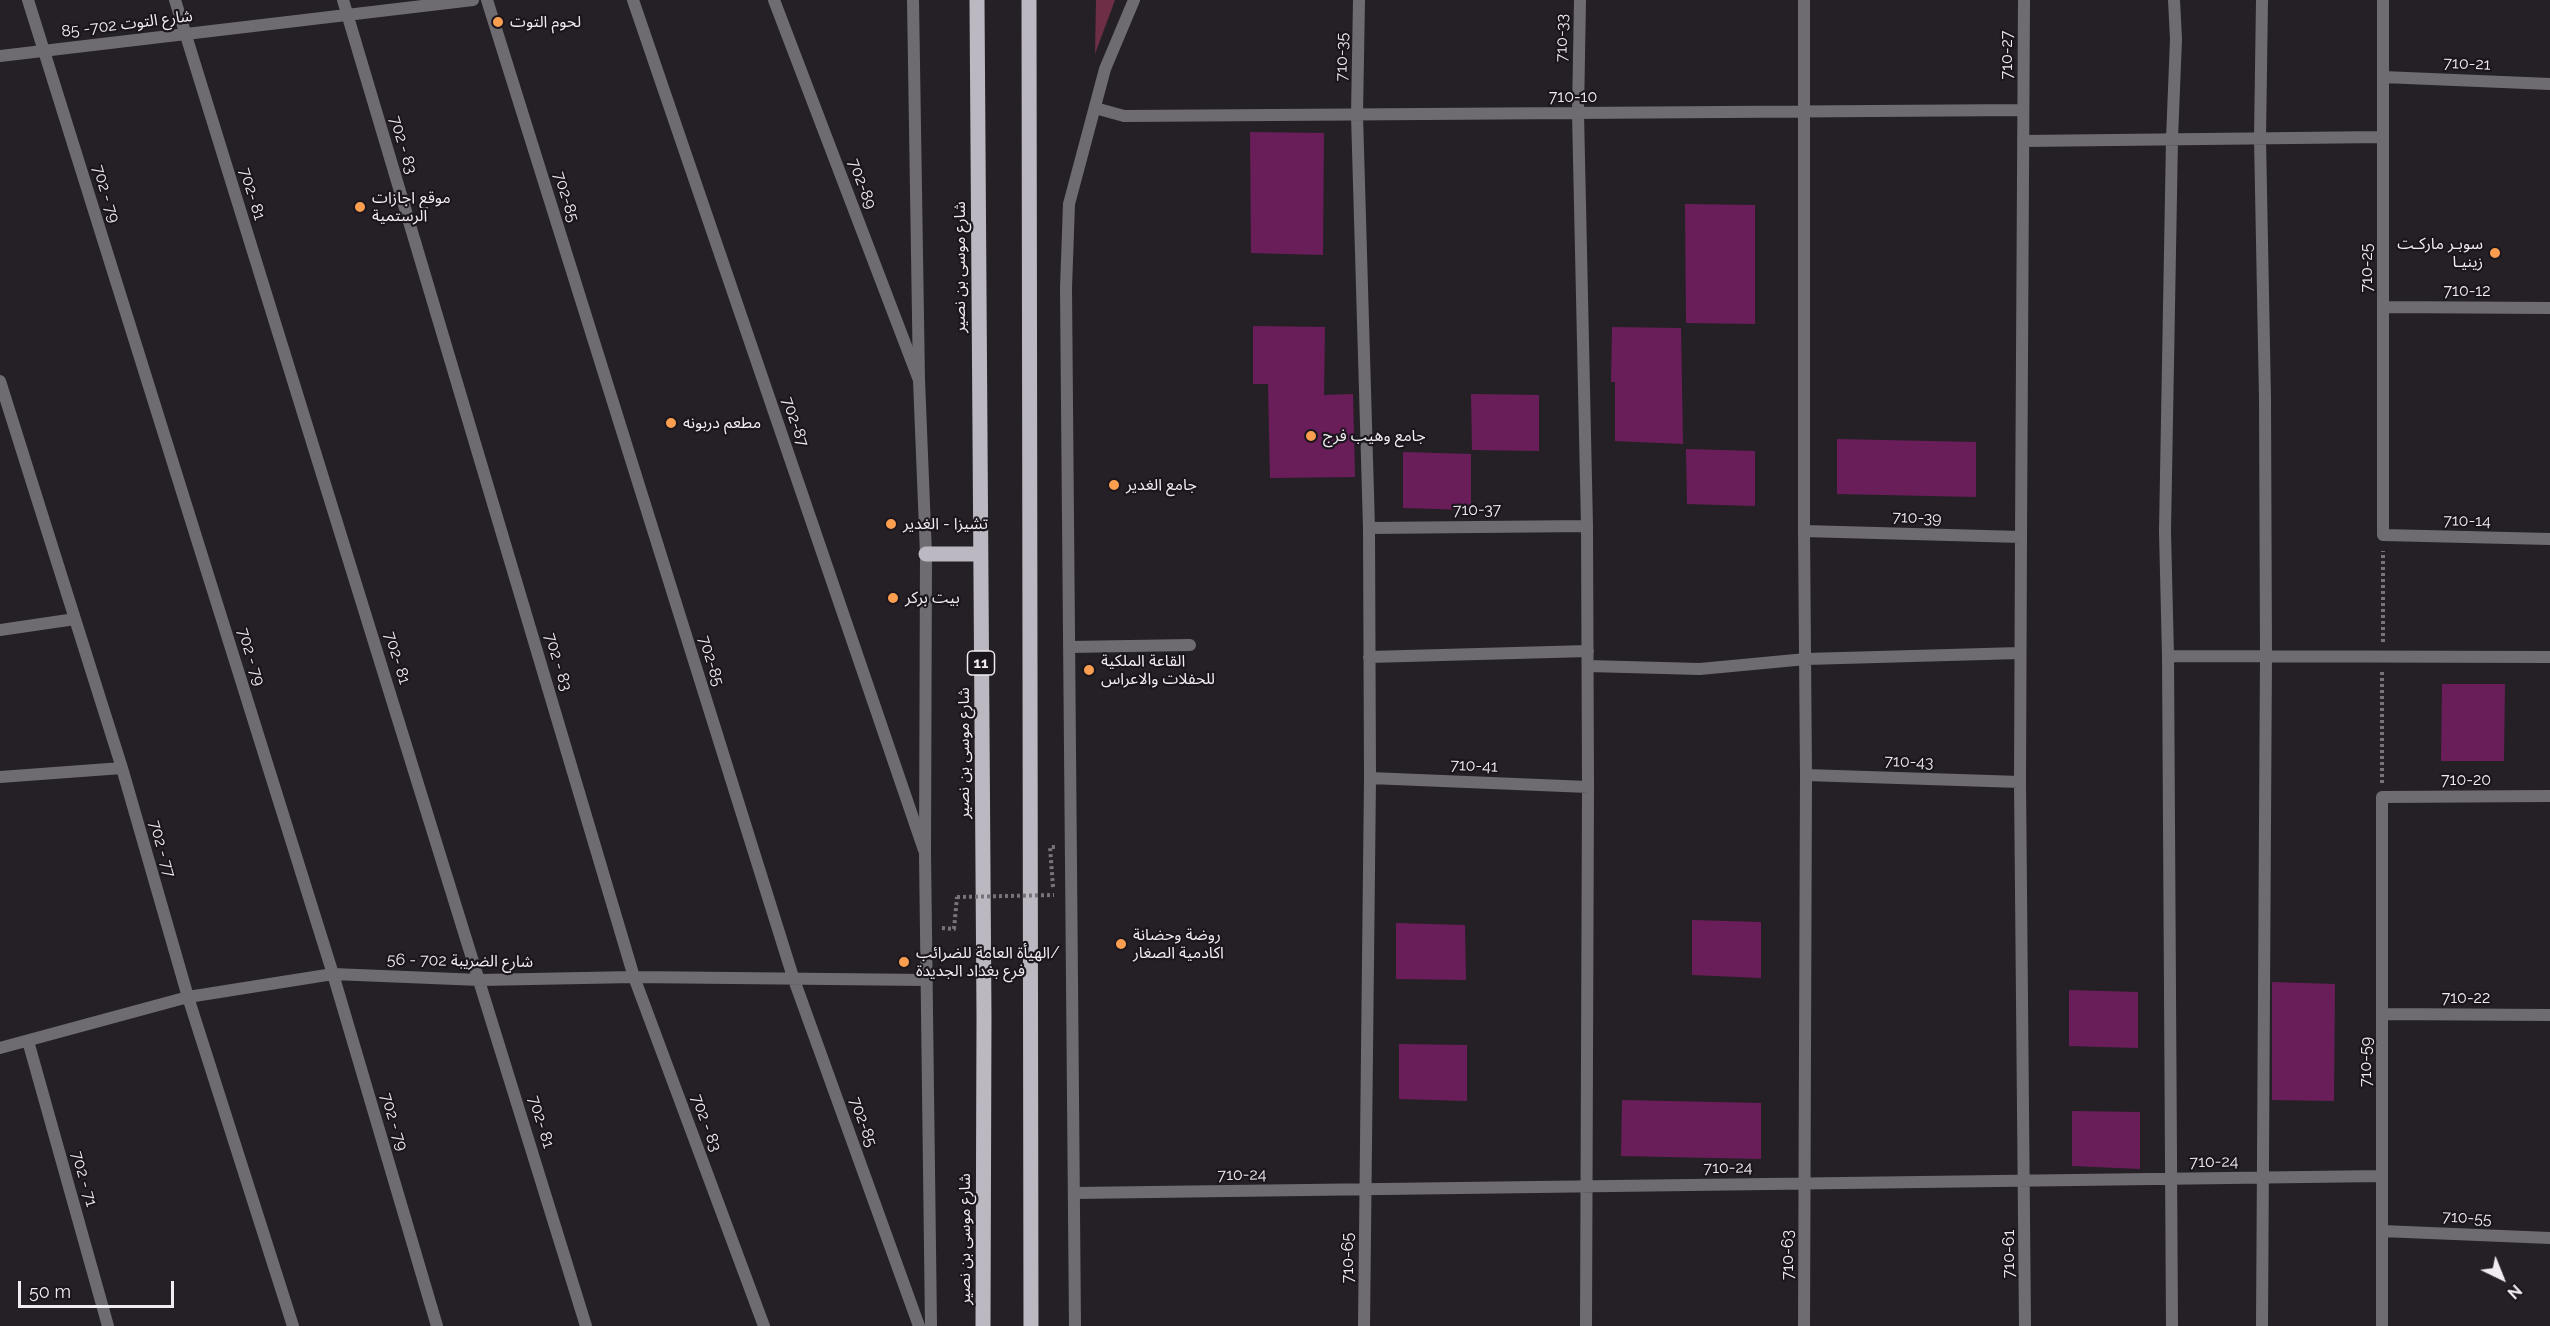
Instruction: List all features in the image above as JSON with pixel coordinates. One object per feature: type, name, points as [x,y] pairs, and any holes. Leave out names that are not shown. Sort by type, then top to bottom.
[{"type":"main road","name":"شارع موسى بن نصير","points":[[977,0],[984,1005],[983,1326]]},
{"type":"main road","points":[[1029,0],[1031,1326]]},
{"type":"main road","points":[[926,554],[980,554]]},
{"type":"street","name":"702 - 79","points":[[28,0],[333,974],[437,1326]]},
{"type":"street","name":"702- 81","points":[[175,0],[586,1326]]},
{"type":"street","name":"702 - 83","points":[[343,0],[634,976],[764,1326]]},
{"type":"street","name":"شارع التوت 702- 85","points":[[0,56],[473,0]]},
{"type":"street","name":"702-85","points":[[487,0],[793,977],[919,1326]]},
{"type":"street","name":"702-87","points":[[633,0],[925,854]]},
{"type":"street","name":"702-89","points":[[774,0],[919,380]]},
{"type":"street","points":[[913,0],[919,380],[926,554],[925,854],[928,927],[930,1326]]},
{"type":"street","points":[[1075,1326],[1066,300],[1069,204],[1105,69],[1134,0]]},
{"type":"street","name":"710-35","points":[[1358,115],[1359,0]]},
{"type":"street","name":"710-33","points":[[1578,113],[1580,0]]},
{"type":"street","points":[[1804,0],[1802,112],[1806,659],[1804,1184]]},
{"type":"street","name":"710-27","points":[[2023,110],[2024,0]]},
{"type":"street","points":[[2172,1326],[2168,656],[2165,531],[2176,39],[2174,0]]},
{"type":"street","points":[[2262,0],[2260,138],[2265,410],[2266,656],[2262,1326]]},
{"type":"street","name":"710-25","points":[[2383,0],[2383,535]]},
{"type":"street","name":"710-21","points":[[2383,78],[2550,84]]},
{"type":"street","name":"710-10","points":[[1095,108],[1124,116],[2023,110]]},
{"type":"street","points":[[2023,110],[2020,782],[2025,1181]]},
{"type":"street","points":[[1578,113],[1588,651],[1586,1326]]},
{"type":"street","points":[[1358,115],[1368,528],[1370,778],[1364,1189]]},
{"type":"street","points":[[2023,141],[2383,137]]},
{"type":"street","name":"710-12","points":[[2383,307],[2550,308]]},
{"type":"street","name":"702 - 77","points":[[0,381],[122,768],[188,997],[293,1326]]},
{"type":"street","name":"710-37","points":[[1368,528],[1587,526]]},
{"type":"street","name":"710-39","points":[[1804,531],[2021,537]]},
{"type":"street","name":"710-14","points":[[2383,535],[2550,539]]},
{"type":"street","points":[[0,630],[75,619]]},
{"type":"street","points":[[1070,647],[1190,645]]},
{"type":"street","points":[[1369,657],[1588,651]]},
{"type":"street","points":[[1588,666],[1700,669],[1806,659],[2020,652]]},
{"type":"street","points":[[2168,656],[2550,657]]},
{"type":"street","points":[[0,777],[122,768]]},
{"type":"street","name":"710-43","points":[[1806,775],[2020,782]]},
{"type":"street","name":"710-41","points":[[1370,778],[1588,787]]},
{"type":"street","name":"710-20","points":[[2382,797],[2550,796]]},
{"type":"street","name":"710-59","points":[[2382,797],[2382,1326]]},
{"type":"street","name":"شارع الضريبة 702 - 56","points":[[0,1048],[188,997],[333,974],[480,980],[634,976],[927,980]]},
{"type":"street","name":"710-22","points":[[2382,1014],[2550,1015]]},
{"type":"street","name":"702 - 71","points":[[28,1041],[108,1326]]},
{"type":"street","name":"710-24","points":[[1075,1193],[2382,1176]]},
{"type":"street","name":"710-61","points":[[2025,1181],[2025,1326]]},
{"type":"street","name":"710-63","points":[[1804,1184],[1804,1326]]},
{"type":"street","name":"710-65","points":[[1364,1189],[1364,1326]]},
{"type":"street","name":"710-55","points":[[2382,1231],[2550,1238]]},
{"type":"path","points":[[928,927],[954,929],[957,897],[1054,895]]},
{"type":"shaded area","points":[[1096,0],[1115,0],[1095,54]]},
{"type":"building","points":[[1250,132],[1324,133],[1323,255],[1251,253]]},
{"type":"building","points":[[1685,204],[1755,205],[1755,324],[1686,323]]},
{"type":"building","points":[[1253,326],[1325,327],[1324,395],[1353,394],[1355,477],[1270,478],[1268,384],[1253,384]]},
{"type":"building","points":[[1612,327],[1681,328],[1683,444],[1615,441],[1615,382],[1611,382]]},
{"type":"building","points":[[1471,394],[1539,395],[1539,451],[1472,450]]},
{"type":"building","points":[[1837,439],[1976,442],[1976,497],[1837,494]]},
{"type":"building","points":[[1686,449],[1755,451],[1755,506],[1687,504]]},
{"type":"building","points":[[1403,452],[1471,454],[1471,510],[1403,508]]},
{"type":"building","points":[[2442,684],[2505,684],[2504,761],[2441,761]]},
{"type":"building","points":[[1692,920],[1761,922],[1761,978],[1692,975]]},
{"type":"building","points":[[1396,923],[1465,925],[1466,980],[1396,979]]},
{"type":"building","points":[[2272,982],[2335,984],[2334,1101],[2272,1100]]},
{"type":"building","points":[[2069,990],[2138,992],[2138,1048],[2069,1046]]},
{"type":"building","points":[[1399,1044],[1467,1045],[1467,1101],[1399,1099]]},
{"type":"building","points":[[1622,1100],[1761,1103],[1761,1159],[1621,1156]]},
{"type":"building","points":[[2072,1111],[2140,1112],[2140,1169],[2072,1166]]},
{"type":"place","name":"لحوم التوت","points":[[498,22]]},
{"type":"place","name":"موقع اجازات الرستمية","points":[[360,207]]},
{"type":"place","name":"سوبـر ماركـت زينيـا","points":[[2495,253]]},
{"type":"place","name":"مطعم دربونه","points":[[671,423]]},
{"type":"place","name":"جامع وهيب فرج","points":[[1311,436]]},
{"type":"place","name":"جامع الغدير","points":[[1114,485]]},
{"type":"place","name":"تشيزا - الغدير","points":[[891,524]]},
{"type":"place","name":"بيت بركر","points":[[893,598]]},
{"type":"place","name":"القاعة الملكية للحفلات والاعراس","points":[[1089,670]]},
{"type":"place","name":"روضة وحضانة اكادمية الصغار","points":[[1121,944]]},
{"type":"place","name":"الهيأة العامة للضرائب/ فرع بغداد الجديدة","points":[[904,962]]}]
